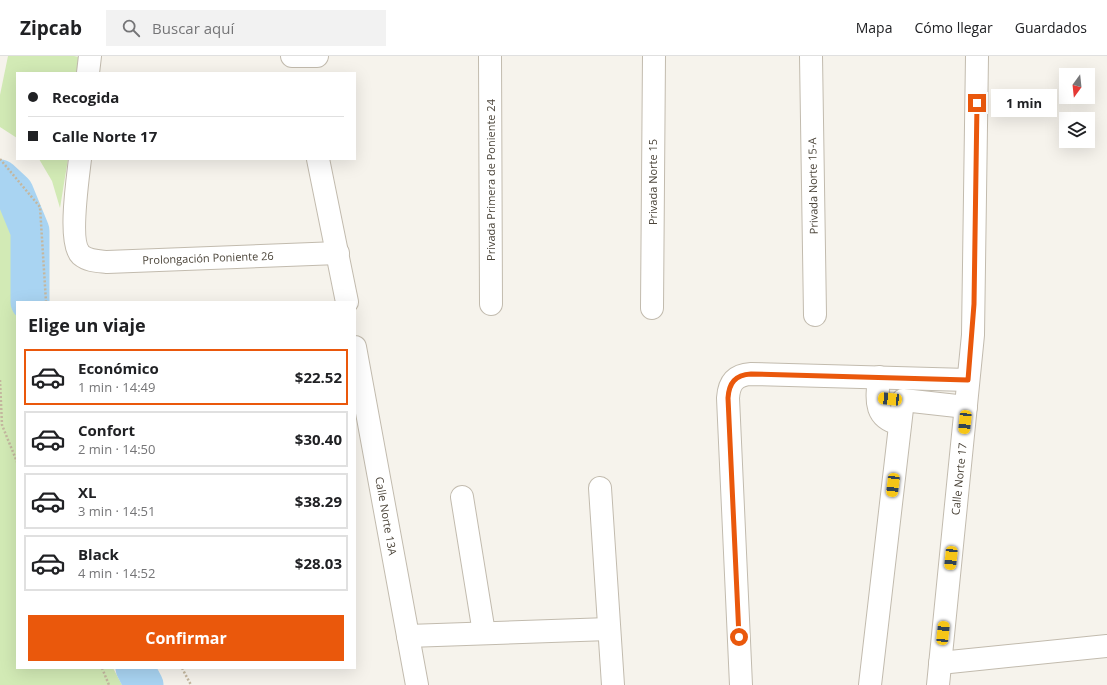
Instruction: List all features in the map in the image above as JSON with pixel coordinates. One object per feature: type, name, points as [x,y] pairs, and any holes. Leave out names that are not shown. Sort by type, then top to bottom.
[{"type":"street","points":[[88,72],[90,56]]},
{"type":"street","points":[[292,56],[317,56]]},
{"type":"street","points":[[297,56],[301,72]]},
{"type":"street","name":"Privada Primera de Poniente 24","points":[[490,56],[491,304]]},
{"type":"street","name":"Privada Norte 15","points":[[652,308],[654,56]]},
{"type":"street","name":"Privada Norte 15-A","points":[[811,56],[815,315]]},
{"type":"street","name":"Calle Norte 17","points":[[938,685],[966,407],[974,304],[977,56]]},
{"type":"street","name":"Prolongación Poniente 26","points":[[80,160],[74,229],[75,243],[79,254],[96,261],[107,262],[338,253]]},
{"type":"street","points":[[318,160],[347,301]]},
{"type":"street","name":"Calle Norte 13A","points":[[356,352],[417,685]]},
{"type":"street","points":[[742,685],[728,398],[731,384],[735,378],[743,374],[751,374],[878,387],[968,380]]},
{"type":"street","points":[[878,387],[903,400],[966,407]]},
{"type":"street","points":[[878,387],[881,414],[891,421],[900,424]]},
{"type":"street","points":[[870,685],[903,400]]},
{"type":"street","points":[[600,488],[613,685]]},
{"type":"street","points":[[462,497],[484,633]]},
{"type":"street","points":[[408,636],[609,629]]},
{"type":"street","points":[[940,663],[1107,646]]},
{"type":"path","points":[[0,159],[40,207],[46,301]]},
{"type":"path","points":[[0,380],[2,425],[16,460]]},
{"type":"path","points":[[102,669],[109,685]]},
{"type":"path","points":[[183,669],[191,685]]},
{"type":"green space","points":[[8,56],[74,56],[84,58],[82,72],[16,72],[16,137],[0,127],[0,95]]},
{"type":"green space","points":[[40,160],[68,160],[60,208],[52,181]]},
{"type":"green space","points":[[0,193],[23,227],[25,301],[16,301],[16,669],[114,669],[122,685],[0,685]]},
{"type":"waterway","points":[[0,179],[14,192],[30,231],[30,301]]},
{"type":"waterway","points":[[136,669],[144,685]]},
{"type":"route","points":[[739,637],[728,390],[735,378],[743,374],[865,376],[968,380],[973,335],[977,103]]}]
